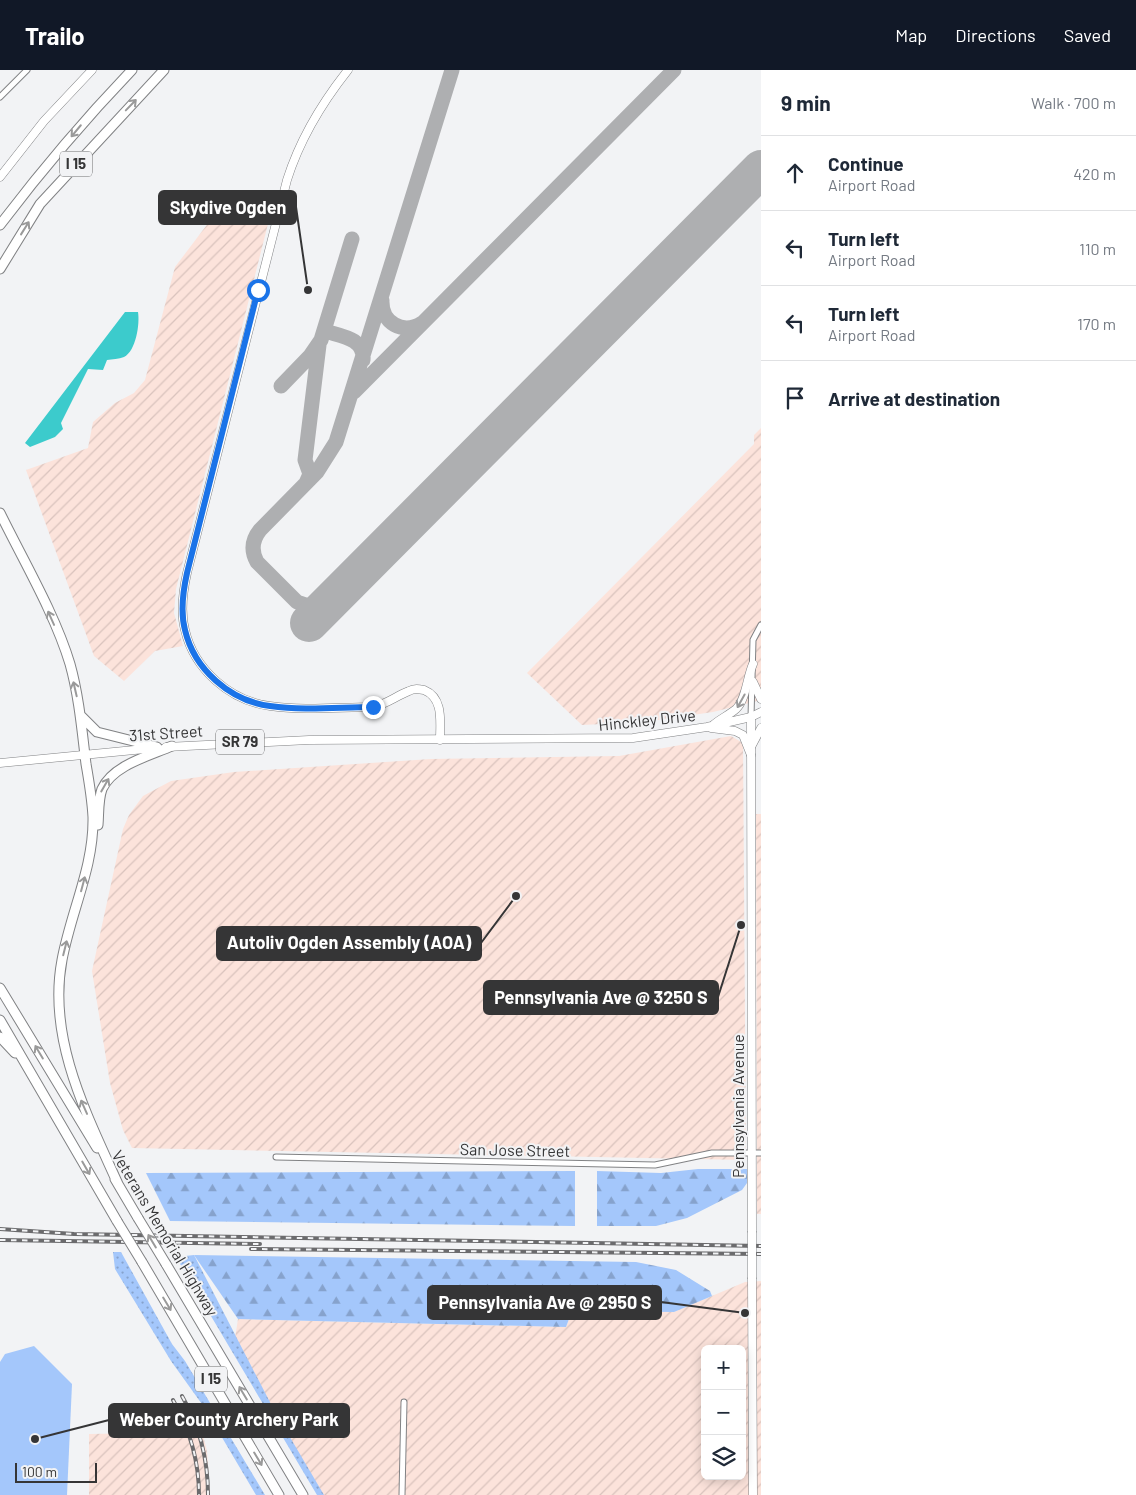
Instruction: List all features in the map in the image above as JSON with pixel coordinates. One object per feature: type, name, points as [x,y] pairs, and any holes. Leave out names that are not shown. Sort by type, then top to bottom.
[{"type":"highway","name":"I 15","points":[[0,226],[31,184],[95,108],[132,70]]},
{"type":"highway","name":"I 15","points":[[0,269],[40,204],[164,70]]},
{"type":"highway","points":[[0,513],[39,591],[69,663],[80,715],[93,815],[88,866],[61,961],[61,1010],[67,1057],[80,1099],[118,1184]]},
{"type":"highway","points":[[80,715],[97,732],[157,747]]},
{"type":"highway","points":[[88,866],[95,852],[100,798],[107,780],[126,767],[172,746]]},
{"type":"highway","name":"Veterans Memorial Highway","points":[[0,988],[303,1495]]},
{"type":"highway","name":"I 15","points":[[0,1020],[279,1495]]},
{"type":"highway","points":[[0,1037],[27,1067]]},
{"type":"street","points":[[0,96],[27,70]]},
{"type":"street","points":[[0,177],[44,121],[92,70]]},
{"type":"street","points":[[348,70],[331,92],[306,132],[287,180],[187,573],[182,612],[185,630],[192,650],[202,666],[216,682],[237,696],[270,706],[373,707],[385,705],[412,689],[421,689],[430,692],[437,700],[440,715],[440,740]]},
{"type":"street","points":[[751,717],[753,640],[761,625]]},
{"type":"street","points":[[709,727],[742,702],[747,679],[753,664]]},
{"type":"street","points":[[753,682],[761,699]]},
{"type":"street","name":"Hinckley Drive","points":[[545,740],[633,738],[709,727],[751,717],[761,712]]},
{"type":"street","name":"Hinckley Drive","points":[[751,717],[761,717]]},
{"type":"street","name":"Pennsylvania Avenue","points":[[751,717],[753,1495]]},
{"type":"street","points":[[709,727],[735,731],[743,735],[751,751]]},
{"type":"street","points":[[751,751],[761,728]]},
{"type":"street","name":"31st Street","points":[[0,762],[157,747],[309,740],[545,740]]},
{"type":"street","points":[[752,811],[761,811]]},
{"type":"street","name":"San Jose Street","points":[[276,1157],[655,1165],[712,1153],[761,1153]]},
{"type":"street","points":[[402,1495],[404,1402]]},
{"type":"shaded area","points":[[276,192],[176,589],[174,613],[183,646],[155,651],[124,681],[94,656],[26,470],[88,448],[93,422],[115,403],[134,393],[145,380],[175,267],[231,193]]},
{"type":"shaded area","points":[[125,312],[138,312],[138,330],[132,349],[124,357],[107,360],[103,370],[88,369],[61,423],[63,429],[55,437],[30,447],[25,443]]},
{"type":"shaded area","points":[[761,428],[761,700],[713,712],[645,722],[582,725],[527,673],[754,444],[754,435]]},
{"type":"shaded area","points":[[731,736],[743,743],[746,1160],[132,1148],[123,1130],[110,1083],[92,971],[123,829],[129,815],[143,796],[171,781],[234,772],[431,759],[619,756]]},
{"type":"shaded area","points":[[756,814],[761,814],[761,1214],[757,1214]]},
{"type":"shaded area","points":[[761,1281],[761,1495],[319,1495],[235,1338],[238,1319],[566,1327],[572,1311],[674,1312],[745,1282]]},
{"type":"shaded area","points":[[202,1432],[207,1451],[210,1495],[89,1495],[89,1434]]},
{"type":"green space","points":[[698,1169],[747,1169],[747,1183],[742,1190],[687,1218],[656,1226],[597,1226],[597,1171],[661,1173]]},
{"type":"green space","points":[[575,1171],[575,1226],[170,1221],[146,1173]]},
{"type":"green space","points":[[113,1252],[121,1252],[172,1344],[185,1361],[265,1495],[256,1495],[204,1407],[171,1361],[115,1269]]},
{"type":"green space","points":[[194,1255],[274,1410],[324,1495],[317,1495],[176,1257]]},
{"type":"green space","points":[[194,1255],[636,1262],[676,1270],[710,1291],[712,1296],[674,1312],[572,1311],[566,1327],[238,1319]]},
{"type":"green space","points":[[34,1346],[72,1384],[67,1495],[0,1495],[0,1362],[5,1354]]},
{"type":"taxiway","points":[[332,600],[315,608],[297,602],[257,562],[253,546],[260,530],[317,472],[336,442],[452,70]]},
{"type":"taxiway","points":[[354,392],[674,70]]},
{"type":"taxiway","points":[[281,386],[310,356],[321,340],[352,239]]},
{"type":"taxiway","points":[[382,300],[385,315],[394,325],[408,328],[422,323]]},
{"type":"taxiway","points":[[325,331],[356,342],[363,353],[363,360]]},
{"type":"taxiway","points":[[306,483],[310,474],[305,460],[319,345]]},
{"type":"runway","points":[[309,623],[761,169]]},
{"type":"railway","points":[[0,1229],[74,1234],[761,1246]]},
{"type":"railway","points":[[0,1240],[260,1244]]},
{"type":"railway","points":[[251,1249],[761,1254]]},
{"type":"railway","points":[[182,1396],[194,1420],[202,1444],[205,1456],[208,1495]]},
{"type":"railway","points":[[173,1400],[189,1434],[199,1482],[199,1495]]},
{"type":"place","name":"Skydive Ogden","points":[[308,290]]},
{"type":"place","name":"Autoliv Ogden Assembly (AOA)","points":[[516,896]]},
{"type":"place","name":"Pennsylvania Ave @ 3250 S","points":[[741,925]]},
{"type":"place","name":"Pennsylvania Ave @ 2950 S","points":[[745,1313]]},
{"type":"place","name":"Weber County Archery Park","points":[[35,1439]]},
{"type":"route","points":[[258,290],[187,573],[182,612],[185,630],[192,650],[202,666],[216,682],[237,696],[270,706],[373,707]]}]
